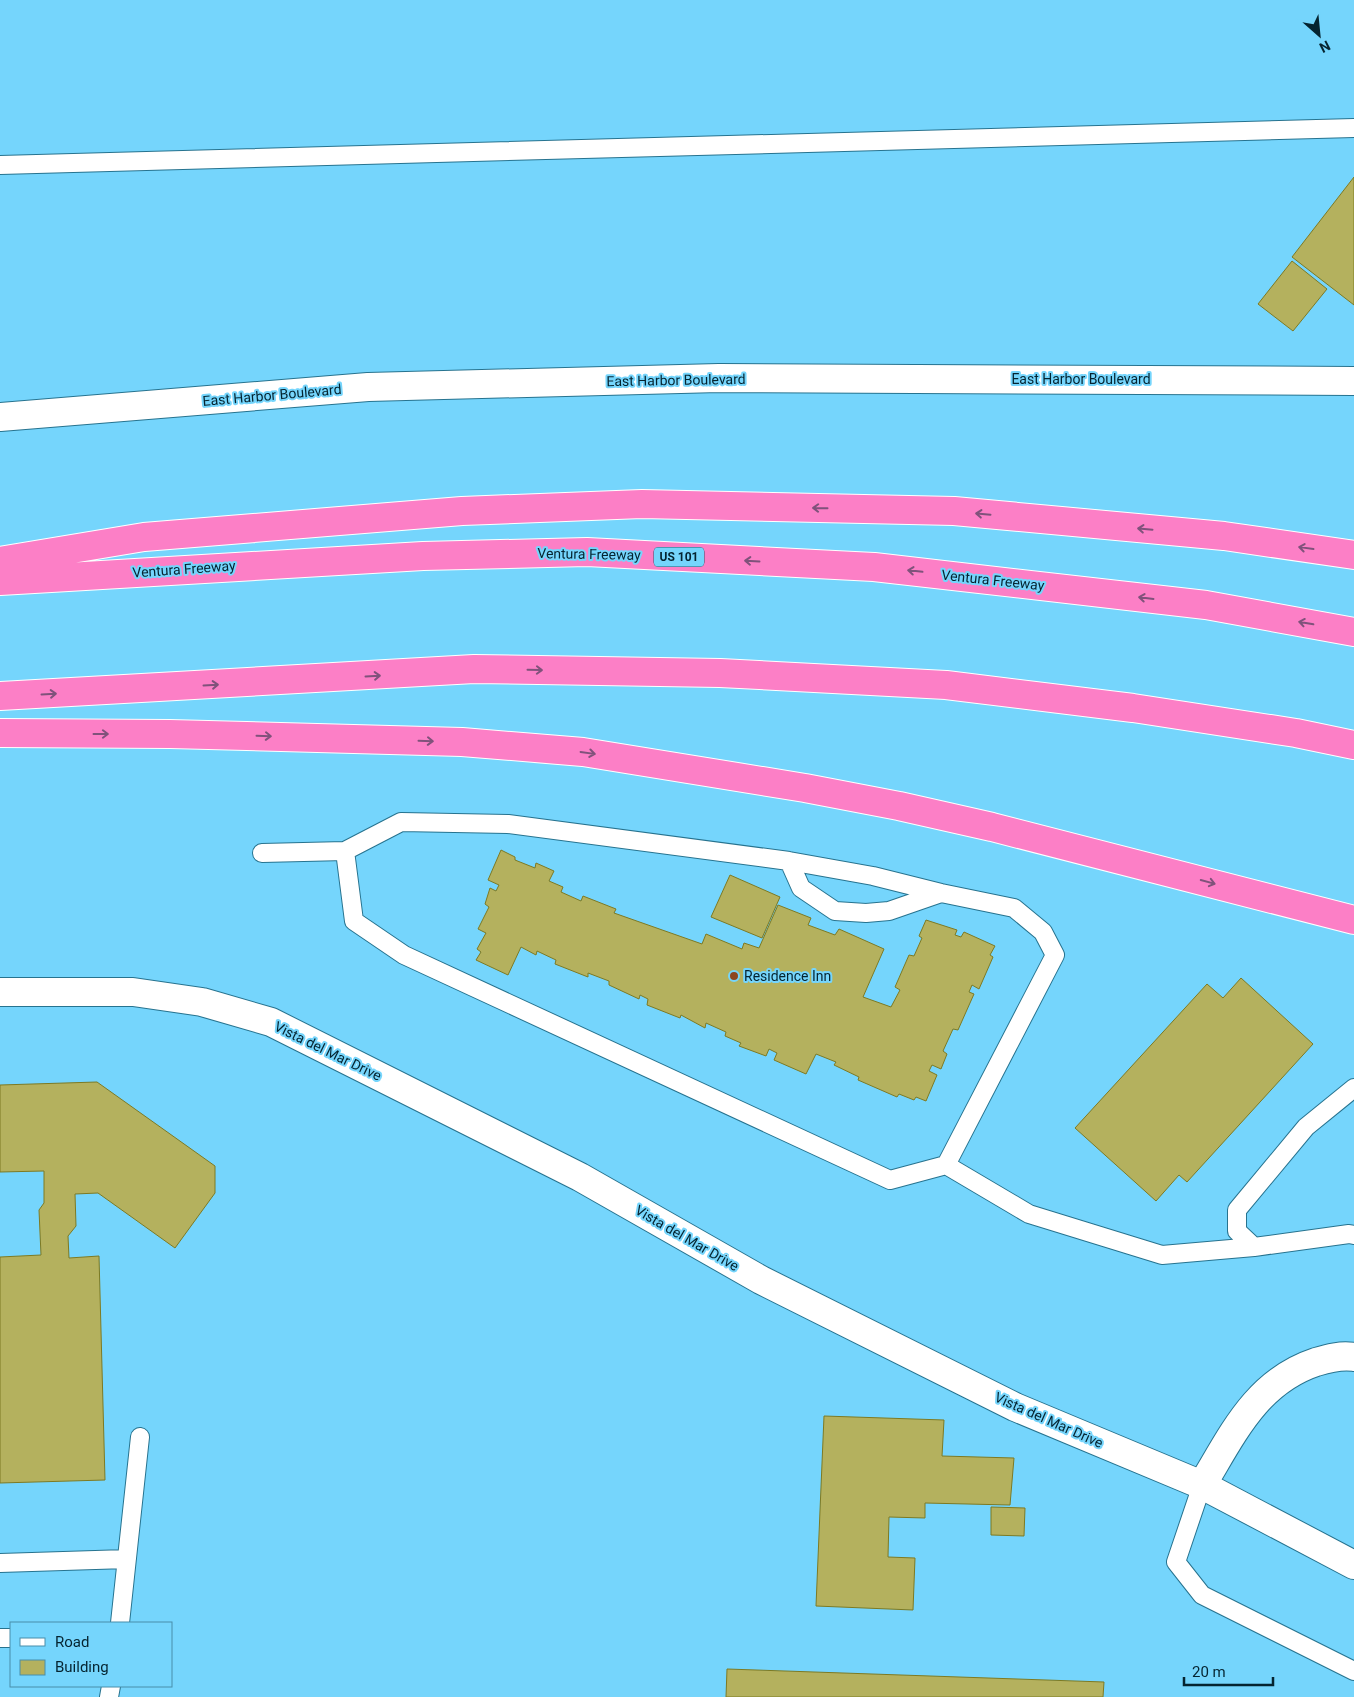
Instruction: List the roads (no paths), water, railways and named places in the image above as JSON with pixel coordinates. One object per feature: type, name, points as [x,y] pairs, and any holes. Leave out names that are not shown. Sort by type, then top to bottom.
[{"type":"highway","points":[[0,561],[144,537],[462,511],[642,504],[954,511],[1224,536],[1354,555]]},
{"type":"highway","name":"Ventura Freeway","points":[[0,581],[423,556],[587,552],[874,567],[1206,605],[1354,632]]},
{"type":"highway","points":[[0,696],[474,670],[720,673],[946,685],[1133,708],[1354,745]]},
{"type":"highway","points":[[0,733],[170,734],[462,742],[584,752],[805,788],[899,806],[992,827],[1354,920]]},
{"type":"street","name":"East Harbor Boulevard","points":[[0,417],[368,388],[641,380],[719,378],[908,380],[1145,378],[1354,381]]},
{"type":"street","name":"Vista del Mar Drive","points":[[0,992],[134,992],[202,1002],[271,1022],[580,1177],[761,1280],[1006,1402],[1202,1485],[1354,1565]]},
{"type":"street","points":[[1202,1485],[1256,1400],[1274,1384],[1296,1369],[1344,1356],[1354,1357]]},
{"type":"lane","points":[[0,165],[1354,128]]},
{"type":"lane","points":[[262,854],[345,851],[401,822],[508,824],[789,861],[873,876],[940,893],[1014,908],[1043,932],[1055,956],[946,1165]]},
{"type":"lane","points":[[345,851],[354,921],[404,955],[890,1180],[946,1165],[1029,1214],[1162,1255],[1254,1247],[1349,1234],[1354,1236]]},
{"type":"lane","points":[[789,861],[801,888],[834,910],[866,913],[889,911],[940,893]]},
{"type":"lane","points":[[1254,1247],[1237,1230],[1237,1210],[1306,1127],[1354,1088]]},
{"type":"lane","points":[[120,1622],[140,1437]]},
{"type":"lane","points":[[1202,1485],[1176,1562],[1202,1595],[1354,1671]]},
{"type":"lane","points":[[0,1563],[127,1559]]},
{"type":"place","name":"Residence Inn","points":[[734,976]]}]
